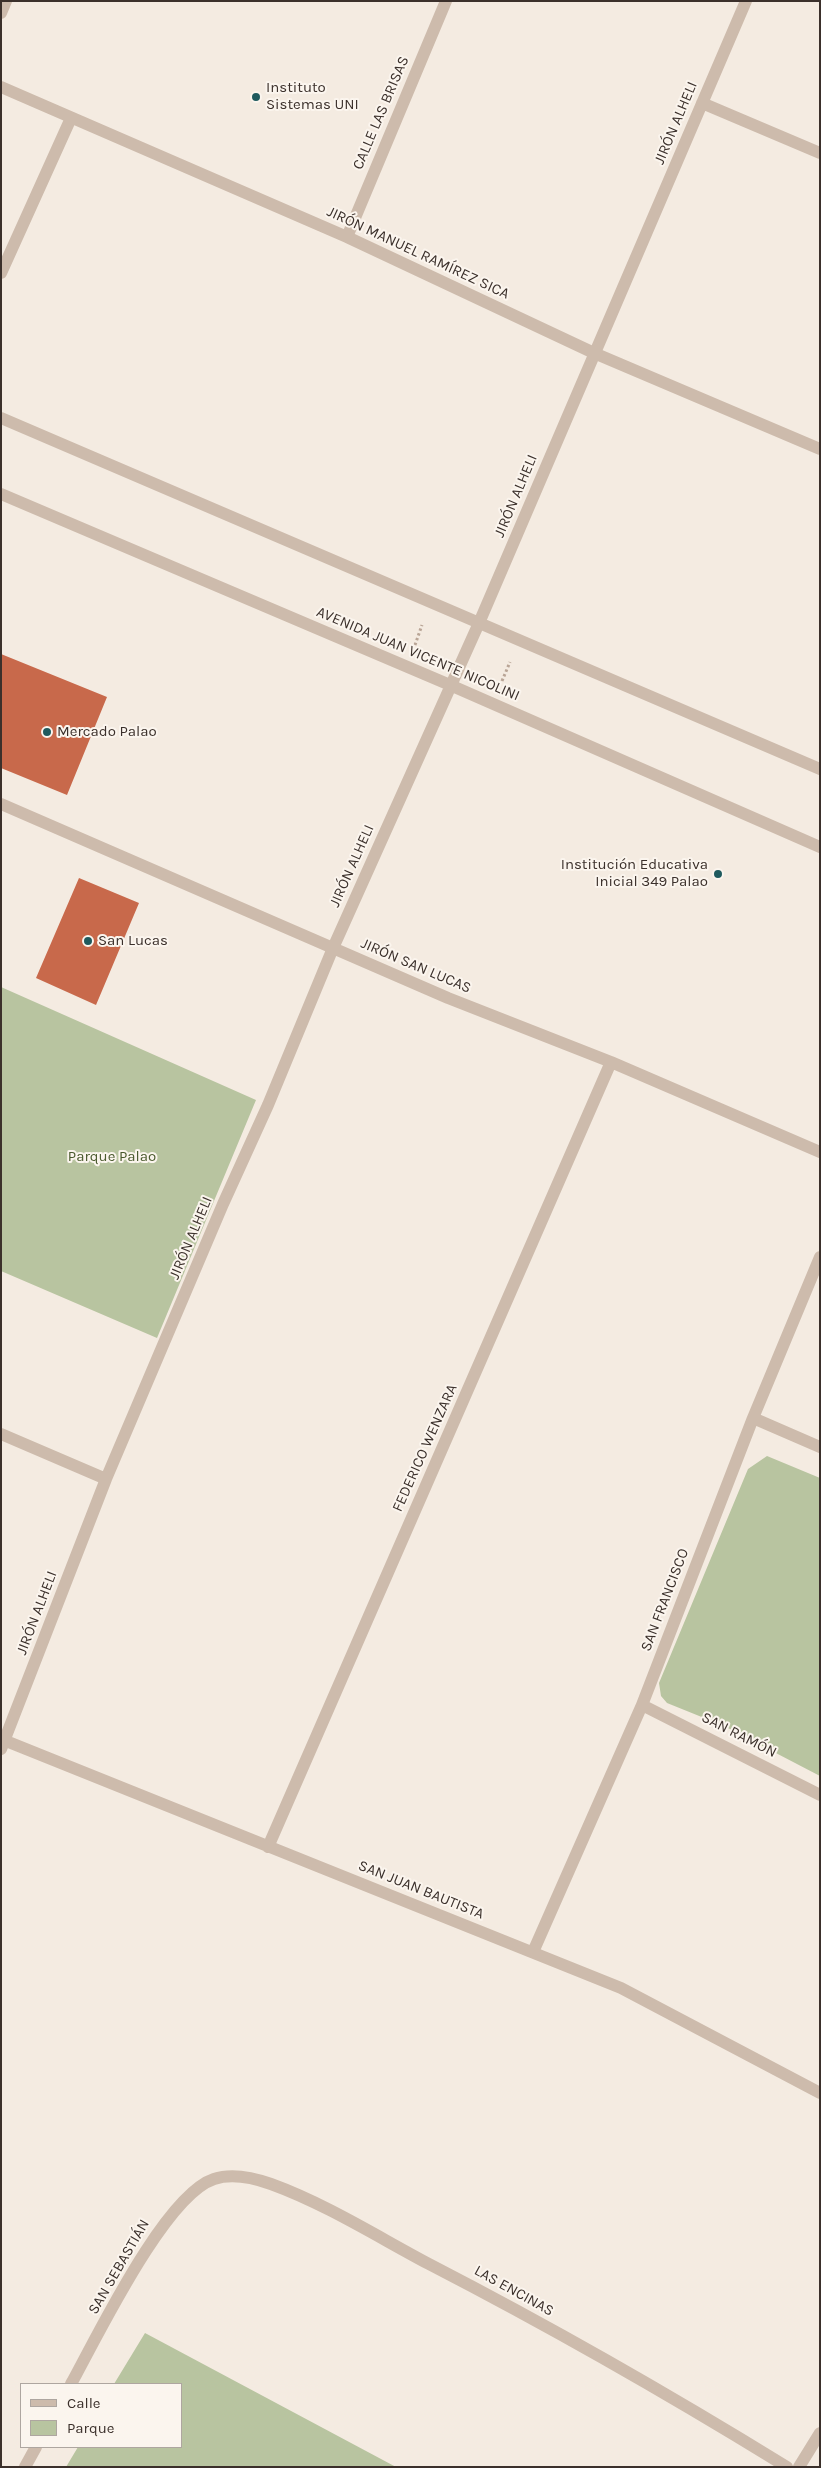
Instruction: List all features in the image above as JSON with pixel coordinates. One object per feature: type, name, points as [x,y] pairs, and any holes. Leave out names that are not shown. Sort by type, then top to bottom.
[{"type":"street","points":[[1,13],[6,1]]},
{"type":"street","name":"CALLE LAS BRISAS","points":[[347,237],[446,1]]},
{"type":"street","name":"JIRÓN ALHELI","points":[[2,1743],[106,1479],[222,1204],[268,1105],[333,948],[450,685],[480,623],[746,1]]},
{"type":"street","name":"JIRÓN MANUEL RAMÍREZ SICA","points":[[1,88],[347,237],[594,353],[820,450]]},
{"type":"street","points":[[702,102],[820,153]]},
{"type":"street","points":[[1,273],[72,118]]},
{"type":"street","points":[[1,418],[820,769]]},
{"type":"street","name":"AVENIDA JUAN VICENTE NICOLINI","points":[[1,494],[450,685],[820,847]]},
{"type":"street","name":"JIRÓN SAN LUCAS","points":[[1,804],[448,998],[611,1062],[820,1152]]},
{"type":"street","name":"FEDERICO WENZARA","points":[[268,1847],[611,1062]]},
{"type":"street","name":"SAN FRANCISCO","points":[[533,1952],[642,1705],[753,1418],[820,1257]]},
{"type":"street","points":[[753,1418],[820,1447]]},
{"type":"street","points":[[1,1434],[106,1479]]},
{"type":"street","name":"SAN RAMÓN","points":[[642,1705],[820,1795]]},
{"type":"street","name":"SAN JUAN BAUTISTA","points":[[2,1743],[621,1988],[820,2093]]},
{"type":"street","name":"LAS ENCINAS","points":[[212,2179],[233,2176],[270,2184],[316,2205],[506,2304],[717,2424],[787,2467]]},
{"type":"street","name":"SAN SEBASTIÁN","points":[[72,2383],[166,2219],[189,2194],[212,2179]]},
{"type":"street","points":[[799,2467],[820,2433]]},
{"type":"street","points":[[25,2467],[35,2448]]},
{"type":"path","points":[[414,647],[423,622]]},
{"type":"path","points":[[501,685],[510,661]]},
{"type":"green space","name":"Parque Palao","points":[[1,987],[256,1100],[157,1338],[1,1271]]},
{"type":"green space","points":[[767,1456],[820,1478],[820,1776],[724,1726],[667,1703],[661,1696],[659,1683],[748,1469]]},
{"type":"green space","points":[[145,2333],[396,2467],[66,2467],[77,2448],[182,2448],[182,2383],[115,2383]]},
{"type":"building","name":"Mercado Palao","points":[[1,654],[107,697],[67,795],[1,768]]},
{"type":"building","name":"San Lucas","points":[[79,878],[139,903],[96,1005],[36,978]]},
{"type":"place","name":"Instituto Sistemas UNI","points":[[256,97]]},
{"type":"place","name":"Mercado Palao","points":[[47,732]]},
{"type":"place","name":"Institución Educativa Inicial 349 Palao","points":[[718,874]]},
{"type":"place","name":"San Lucas","points":[[88,941]]}]
